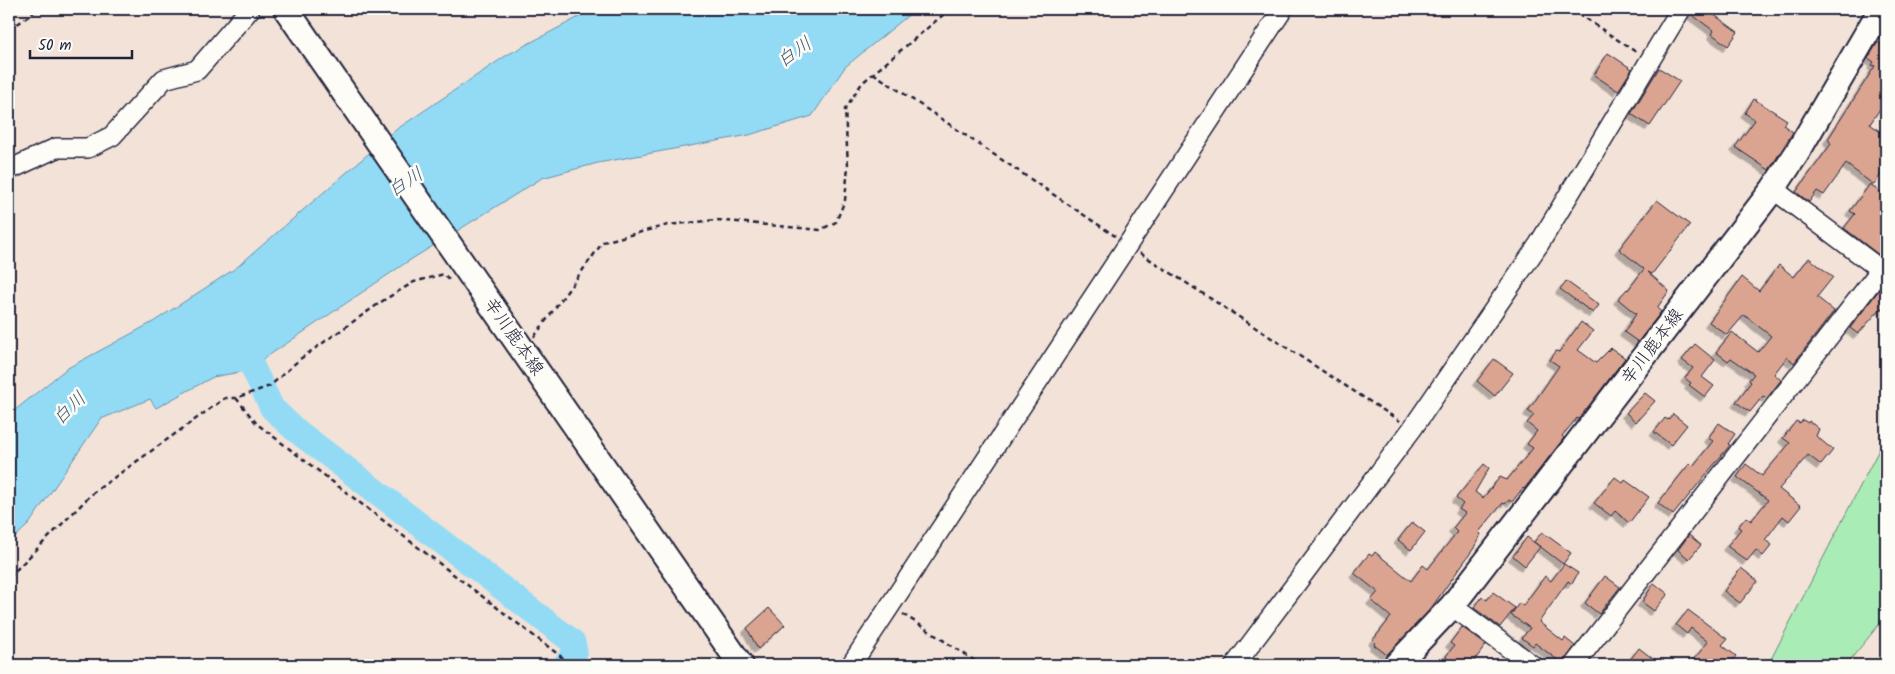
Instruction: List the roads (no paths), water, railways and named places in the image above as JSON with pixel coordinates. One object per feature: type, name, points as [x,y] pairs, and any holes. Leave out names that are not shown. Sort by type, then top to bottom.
[{"type":"main road","name":"辛川鹿本線","points":[[286,9],[741,665]]},
{"type":"main road","name":"辛川鹿本線","points":[[1396,665],[1452,606],[1773,189],[1797,153],[1880,9]]},
{"type":"street","points":[[9,170],[56,148],[88,148],[112,136],[164,79],[197,70],[250,9]]},
{"type":"street","points":[[851,665],[1283,9]]},
{"type":"street","points":[[1234,665],[1412,429],[1539,244],[1681,9]]},
{"type":"street","points":[[1574,665],[1884,267],[1773,189]]},
{"type":"street","points":[[1452,606],[1532,665]]},
{"type":"water","name":"白川","points":[[594,9],[916,9],[845,67],[812,116],[749,135],[598,163],[542,178],[407,262],[268,356],[240,372],[213,377],[156,408],[150,399],[101,419],[29,524],[9,543],[9,415],[66,369],[153,322],[236,268],[397,129],[507,55]]},
{"type":"waterway","points":[[246,335],[245,351],[272,408],[293,428],[573,642],[575,652],[565,665]]}]
